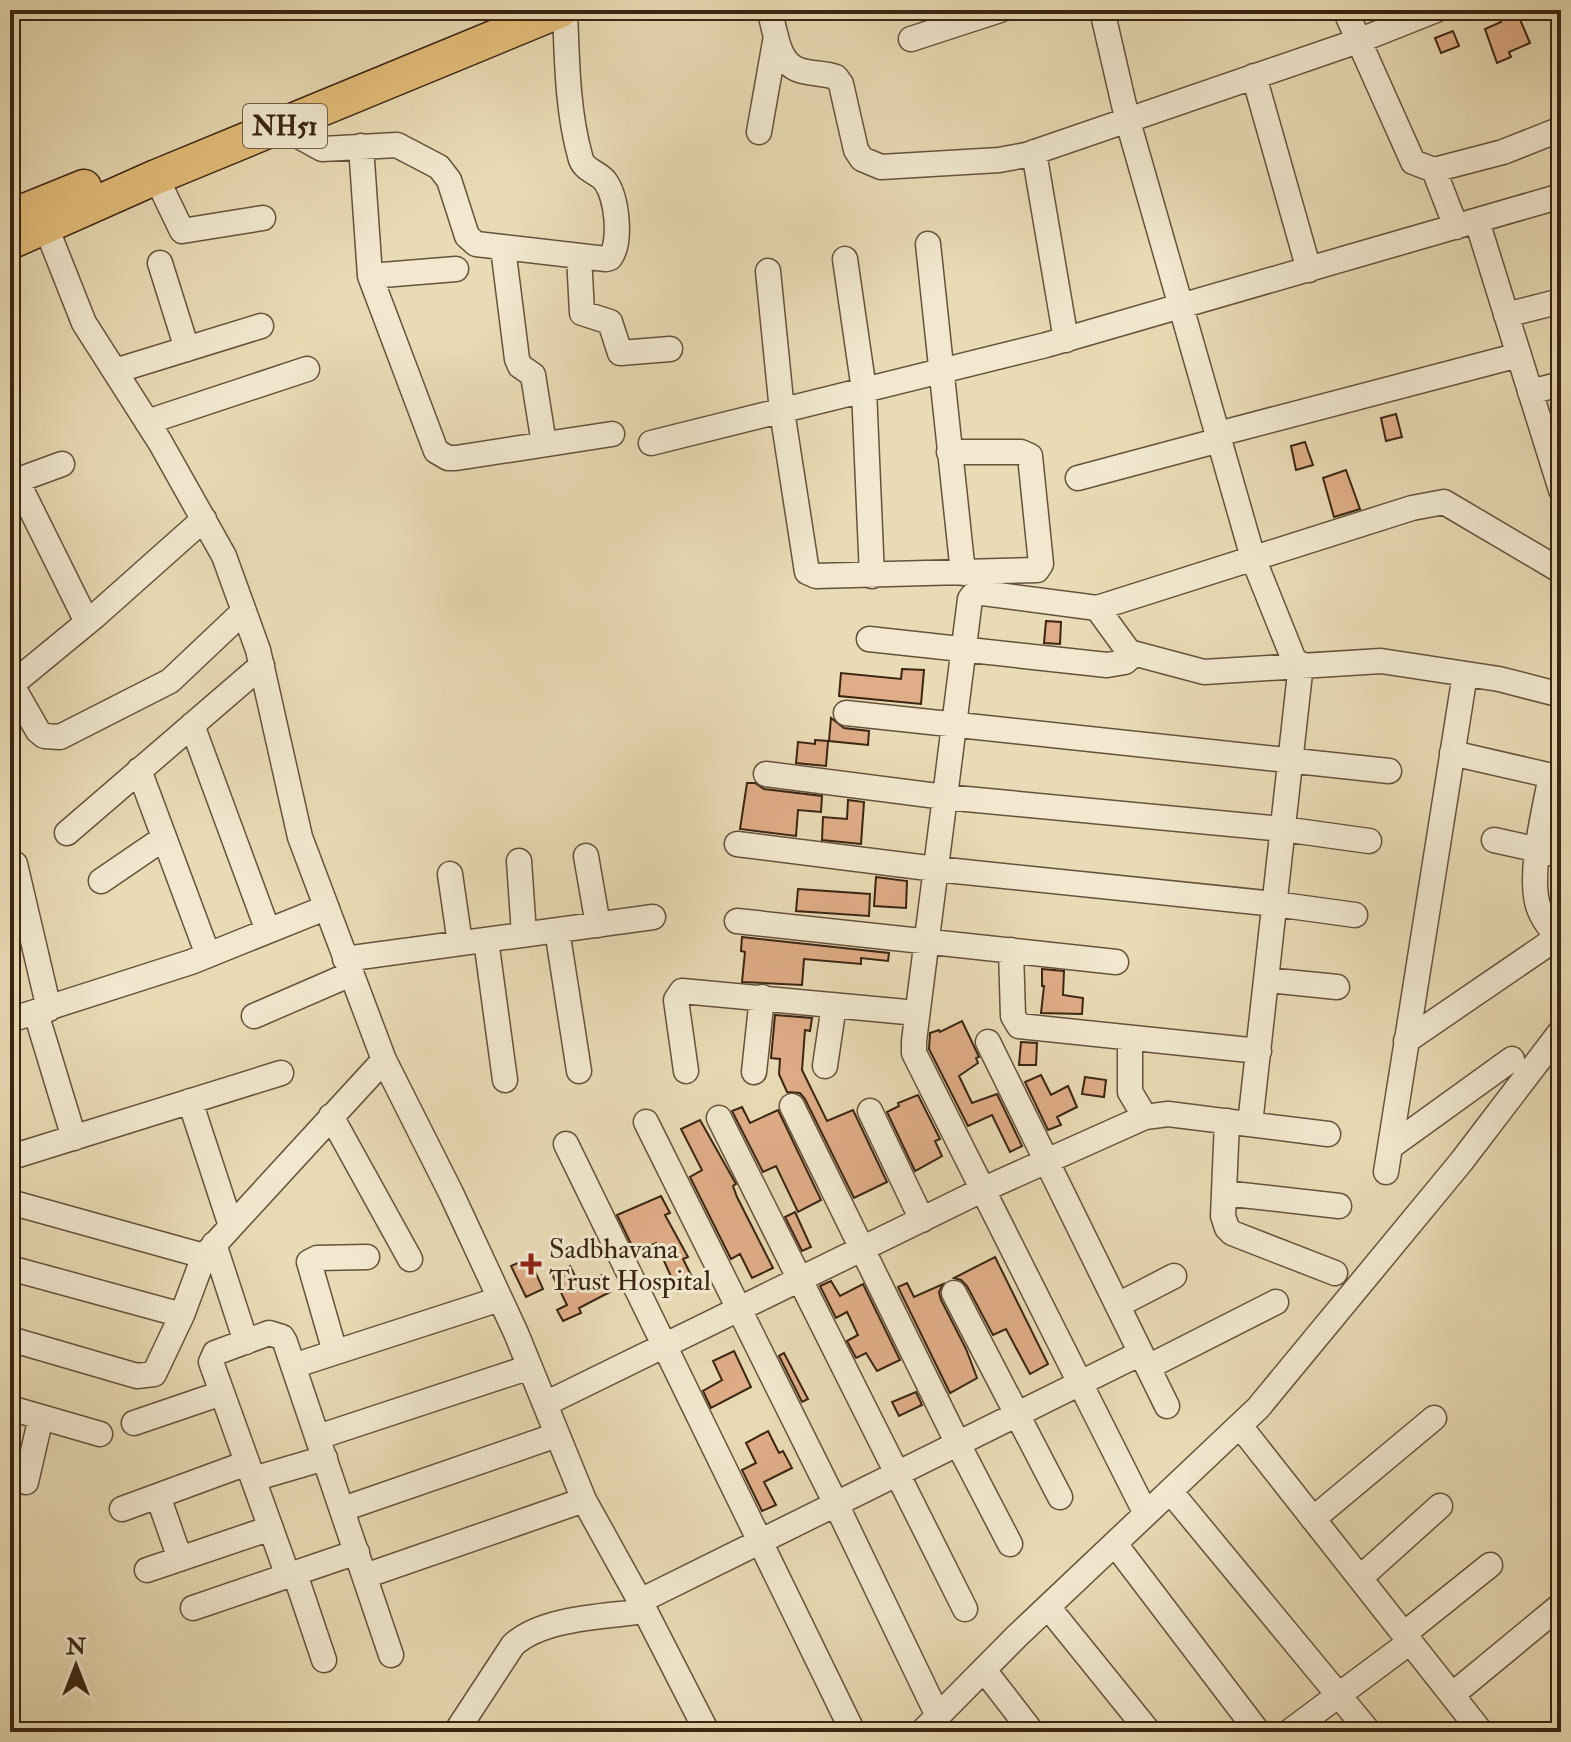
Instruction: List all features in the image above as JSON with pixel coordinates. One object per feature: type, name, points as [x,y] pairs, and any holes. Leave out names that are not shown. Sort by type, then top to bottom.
[{"type":"highway","name":"NH51","points":[[10,242],[31,217],[513,10]]},
{"type":"highway","name":"NH51","points":[[31,217],[156,177],[563,10]]},
{"type":"street","points":[[282,127],[322,149],[397,145],[439,167],[449,180],[471,241],[476,244],[610,258],[615,249],[617,221],[607,184],[586,168],[580,158],[568,94],[563,10]]},
{"type":"street","points":[[769,10],[783,57],[790,66],[801,71],[836,77],[841,84],[856,150],[862,159],[881,167],[999,160],[1034,152],[1358,41],[1436,10]]},
{"type":"street","points":[[911,39],[1000,10]]},
{"type":"street","points":[[1102,10],[1127,118],[1253,558],[1299,664],[1259,1051],[1239,1122],[1224,1193],[1224,1222],[1232,1233],[1335,1273]]},
{"type":"street","points":[[1345,10],[1413,162],[1434,170],[1503,152],[1561,129]]},
{"type":"street","points":[[759,132],[776,36]]},
{"type":"street","points":[[1254,76],[1309,270]]},
{"type":"street","points":[[361,146],[370,276],[436,451],[448,458],[456,458],[612,434]]},
{"type":"street","points":[[1034,152],[1066,340]]},
{"type":"street","points":[[1434,170],[1467,224],[1506,315],[1559,478]]},
{"type":"street","points":[[156,177],[182,231],[263,218]]},
{"type":"street","points":[[651,443],[1066,340],[1561,196]]},
{"type":"street","points":[[31,217],[84,323],[147,422],[224,556],[262,665],[300,837],[384,1060],[500,1299],[584,1500],[707,1732]]},
{"type":"street","points":[[928,244],[939,372],[963,573]]},
{"type":"street","points":[[503,248],[517,359],[520,366],[533,375],[544,444]]},
{"type":"street","points":[[579,256],[582,313],[610,322],[620,353],[670,349]]},
{"type":"street","points":[[845,259],[864,390],[872,576]]},
{"type":"street","points":[[160,263],[187,349]]},
{"type":"street","points":[[370,276],[456,269]]},
{"type":"street","points":[[768,271],[782,411],[807,572],[816,576],[872,576],[1034,571],[1040,567],[1030,456],[1021,452],[949,452]]},
{"type":"street","points":[[1506,315],[1561,301]]},
{"type":"street","points":[[115,371],[261,326]]},
{"type":"street","points":[[1078,478],[1519,355]]},
{"type":"street","points":[[147,422],[307,369]]},
{"type":"street","points":[[1530,392],[1561,384]]},
{"type":"street","points":[[62,464],[13,482],[87,622]]},
{"type":"street","points":[[1146,1514],[918,1063],[914,1041],[917,1013],[970,599],[977,593],[1097,608],[1412,508],[1444,502],[1561,571]]},
{"type":"street","points":[[204,519],[87,622],[10,684],[38,731],[44,736],[60,737],[170,681],[244,611]]},
{"type":"street","points":[[1097,608],[1129,652],[1204,672],[1381,661],[1499,679],[1561,695]]},
{"type":"street","points":[[869,639],[1107,665],[1125,662],[1134,654]]},
{"type":"street","points":[[67,833],[262,665]]},
{"type":"street","points":[[1386,1172],[1465,674]]},
{"type":"street","points":[[846,713],[1389,771]]},
{"type":"street","points":[[192,725],[268,931]]},
{"type":"street","points":[[1406,1041],[1559,936],[1544,919],[1537,902],[1536,849],[1556,777],[1452,753]]},
{"type":"street","points":[[139,770],[208,955]]},
{"type":"street","points":[[766,774],[945,797],[1283,829],[1369,841]]},
{"type":"street","points":[[101,881],[164,838]]},
{"type":"street","points":[[1494,840],[1561,855]]},
{"type":"street","points":[[737,844],[1355,915]]},
{"type":"street","points":[[586,856],[598,925]]},
{"type":"street","points":[[519,861],[524,934]]},
{"type":"street","points":[[15,864],[42,1011],[74,1138]]},
{"type":"street","points":[[450,874],[460,943]]},
{"type":"street","points":[[10,1020],[208,955],[325,908]]},
{"type":"street","points":[[254,1016],[348,966],[460,943],[653,917]]},
{"type":"street","points":[[737,921],[1116,962]]},
{"type":"street","points":[[557,930],[579,1071]]},
{"type":"street","points":[[486,940],[505,1080]]},
{"type":"street","points":[[1011,950],[1013,1016],[1019,1026],[1259,1051]]},
{"type":"street","points":[[1267,980],[1337,987]]},
{"type":"street","points":[[686,1071],[676,1000],[678,995],[688,990],[917,1013]]},
{"type":"street","points":[[754,1072],[762,997]]},
{"type":"street","points":[[825,1066],[834,1005]]},
{"type":"street","points":[[646,1122],[836,1504],[930,1724],[1258,1408],[1461,1162],[1560,1035]]},
{"type":"street","points":[[1130,1038],[1130,1092],[1145,1117]]},
{"type":"street","points":[[988,1042],[1167,1406]]},
{"type":"street","points":[[1390,1147],[1512,1059]]},
{"type":"street","points":[[10,1339],[147,1376],[154,1374],[209,1250],[384,1060]]},
{"type":"street","points":[[18,1155],[281,1073]]},
{"type":"street","points":[[190,1101],[231,1226]]},
{"type":"street","points":[[792,1106],[1010,1544]]},
{"type":"street","points":[[870,1111],[922,1220]]},
{"type":"street","points":[[545,1404],[982,1190],[1145,1117],[1168,1114],[1328,1134]]},
{"type":"street","points":[[331,1116],[410,1259]]},
{"type":"street","points":[[719,1118],[965,1609]]},
{"type":"street","points":[[566,1144],[853,1732]]},
{"type":"street","points":[[1224,1193],[1339,1206]]},
{"type":"street","points":[[10,1202],[209,1250]]},
{"type":"street","points":[[209,1250],[246,1342]]},
{"type":"street","points":[[335,1352],[309,1262],[317,1258],[367,1257]]},
{"type":"street","points":[[10,1268],[182,1315]]},
{"type":"street","points":[[1118,1305],[1174,1276]]},
{"type":"street","points":[[954,1293],[1060,1497]]},
{"type":"street","points":[[293,1366],[500,1299]]},
{"type":"street","points":[[456,1732],[513,1645],[522,1637],[543,1627],[642,1606],[762,1541],[1080,1384],[1145,1360],[1276,1302]]},
{"type":"street","points":[[324,1660],[271,1528],[212,1357],[215,1353],[269,1333],[282,1337],[293,1366],[391,1655]]},
{"type":"street","points":[[122,1509],[321,1447],[530,1367]]},
{"type":"street","points":[[134,1423],[222,1393]]},
{"type":"street","points":[[10,1408],[100,1434]]},
{"type":"street","points":[[26,1482],[41,1417]]},
{"type":"street","points":[[1313,1519],[1434,1418]]},
{"type":"street","points":[[1240,1426],[1481,1732]]},
{"type":"street","points":[[343,1509],[557,1435]]},
{"type":"street","points":[[1170,1491],[1369,1732]]},
{"type":"street","points":[[158,1496],[180,1559]]},
{"type":"street","points":[[193,1608],[291,1575],[361,1564],[584,1500]]},
{"type":"street","points":[[1360,1578],[1440,1506]]},
{"type":"street","points":[[147,1570],[271,1528]]},
{"type":"street","points":[[1115,1544],[1258,1732]]},
{"type":"street","points":[[1289,1732],[1407,1638],[1490,1565]]},
{"type":"street","points":[[1452,1695],[1561,1605]]},
{"type":"street","points":[[1048,1607],[1149,1732]]},
{"type":"street","points":[[984,1670],[1032,1732]]},
{"type":"building","points":[[1496,10],[1516,10],[1530,43],[1509,52],[1511,57],[1497,63],[1485,29],[1501,22]]},
{"type":"building","points":[[1453,31],[1459,46],[1441,53],[1435,38]]},
{"type":"building","points":[[1396,414],[1402,437],[1386,441],[1381,418]]},
{"type":"building","points":[[1305,442],[1313,465],[1296,470],[1291,446]]},
{"type":"building","points":[[1346,470],[1360,509],[1334,517],[1323,478]]},
{"type":"building","points":[[1046,621],[1061,622],[1060,644],[1044,643]]},
{"type":"building","points":[[902,669],[924,670],[921,704],[839,696],[841,673],[901,679]]},
{"type":"building","points":[[831,718],[844,728],[869,731],[868,745],[829,741]]},
{"type":"building","points":[[815,740],[828,741],[826,766],[796,763],[798,742],[815,744]]},
{"type":"building","points":[[747,783],[755,783],[764,789],[822,796],[821,812],[798,810],[796,836],[740,829]]},
{"type":"building","points":[[848,800],[864,802],[861,844],[822,840],[823,817],[847,819]]},
{"type":"building","points":[[876,877],[907,881],[906,908],[874,906]]},
{"type":"building","points":[[798,889],[870,894],[869,916],[796,911]]},
{"type":"building","points":[[742,937],[889,953],[888,961],[861,958],[861,964],[804,959],[802,985],[742,982],[745,952],[741,951]]},
{"type":"building","points":[[1042,969],[1064,971],[1063,995],[1083,998],[1082,1014],[1041,1013]]},
{"type":"building","points":[[775,1015],[812,1018],[810,1031],[805,1030],[802,1070],[827,1121],[853,1110],[887,1182],[854,1198],[805,1099],[800,1093],[787,1092],[779,1074],[780,1059],[771,1058]]},
{"type":"building","points":[[962,1021],[979,1057],[976,1058],[978,1063],[959,1076],[972,1103],[997,1094],[1022,1146],[1010,1152],[992,1115],[968,1126],[929,1049],[930,1033],[940,1032]]},
{"type":"building","points":[[1021,1042],[1037,1043],[1036,1065],[1019,1065]]},
{"type":"building","points":[[1041,1075],[1051,1095],[1068,1086],[1077,1107],[1057,1117],[1061,1125],[1048,1130],[1025,1082]]},
{"type":"building","points":[[1085,1077],[1106,1080],[1104,1097],[1082,1094]]},
{"type":"building","points":[[918,1095],[940,1139],[935,1141],[942,1156],[915,1171],[887,1112],[899,1106],[898,1103]]},
{"type":"building","points":[[742,1107],[750,1123],[778,1110],[821,1200],[798,1212],[776,1166],[763,1172],[732,1111]]},
{"type":"building","points":[[700,1120],[736,1184],[733,1186],[737,1197],[773,1268],[752,1278],[740,1254],[731,1259],[690,1177],[702,1170],[681,1129]]},
{"type":"building","points":[[661,1196],[670,1213],[665,1215],[688,1257],[683,1259],[695,1283],[678,1292],[656,1243],[635,1252],[617,1215]]},
{"type":"building","points":[[795,1212],[811,1247],[802,1251],[785,1217]]},
{"type":"building","points":[[995,1257],[1048,1364],[1030,1374],[1006,1329],[993,1335],[967,1286],[954,1278]]},
{"type":"building","points":[[529,1258],[543,1289],[526,1297],[511,1266]]},
{"type":"building","points":[[570,1266],[580,1286],[602,1275],[610,1292],[579,1308],[581,1313],[563,1321],[557,1310],[567,1305],[552,1274]]},
{"type":"building","points":[[831,1281],[840,1296],[863,1284],[900,1360],[877,1371],[866,1353],[856,1358],[847,1341],[858,1335],[847,1312],[836,1318],[820,1286]]},
{"type":"building","points":[[907,1283],[914,1297],[943,1284],[939,1292],[941,1300],[977,1378],[950,1393],[898,1287]]},
{"type":"building","points":[[734,1351],[751,1387],[711,1408],[703,1391],[722,1380],[713,1361]]},
{"type":"building","points":[[784,1353],[808,1399],[802,1402],[779,1356]]},
{"type":"building","points":[[916,1392],[922,1405],[899,1416],[892,1402]]},
{"type":"building","points":[[768,1431],[779,1453],[783,1451],[792,1468],[764,1482],[776,1505],[762,1511],[742,1470],[756,1463],[746,1443]]},
{"type":"place","name":"Sadbhavana Trust Hospital","points":[[531,1264]]}]
